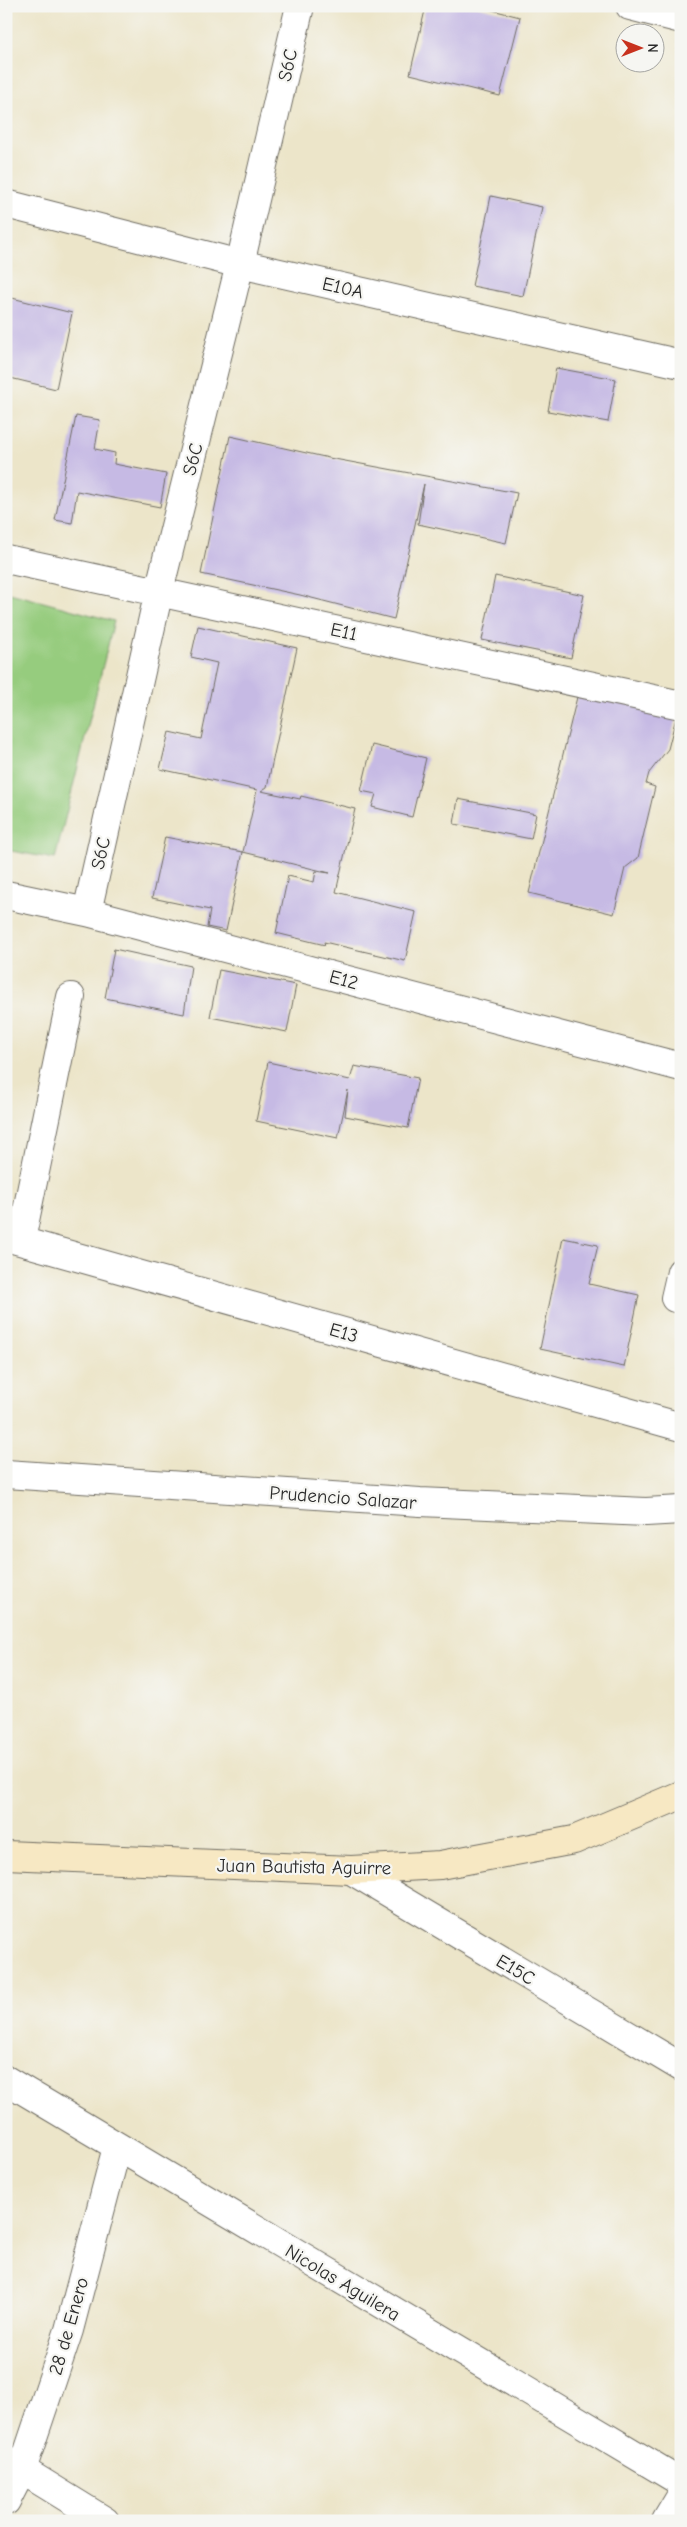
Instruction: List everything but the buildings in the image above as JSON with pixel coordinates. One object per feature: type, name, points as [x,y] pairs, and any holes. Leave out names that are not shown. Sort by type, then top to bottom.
[{"type":"main road","name":"Juan Bautista Aguirre","points":[[6,1855],[351,1870],[440,1865],[574,1840],[681,1796]]},
{"type":"street","name":"S6C","points":[[87,912],[159,591],[240,264],[300,6]]},
{"type":"street","points":[[630,6],[681,19]]},
{"type":"street","name":"E10A","points":[[6,204],[240,264],[681,364]]},
{"type":"street","name":"E11","points":[[6,559],[681,705]]},
{"type":"street","name":"E12","points":[[6,895],[87,912],[681,1067]]},
{"type":"street","points":[[13,1239],[70,997]]},
{"type":"street","name":"E13","points":[[13,1239],[681,1427]]},
{"type":"street","name":"Prudencio Salazar","points":[[6,1474],[420,1502],[646,1512],[681,1510]]},
{"type":"street","name":"E15C","points":[[351,1870],[681,2068]]},
{"type":"street","name":"Nicolas Aguilera","points":[[6,2080],[681,2482]]},
{"type":"street","name":"28 de Enero","points":[[6,2501],[14,2465],[69,2330],[117,2147]]},
{"type":"street","points":[[14,2465],[105,2521]]},
{"type":"street","points":[[666,2521],[681,2496]]},
{"type":"green space","points":[[6,592],[114,621],[55,859],[6,850]]}]
